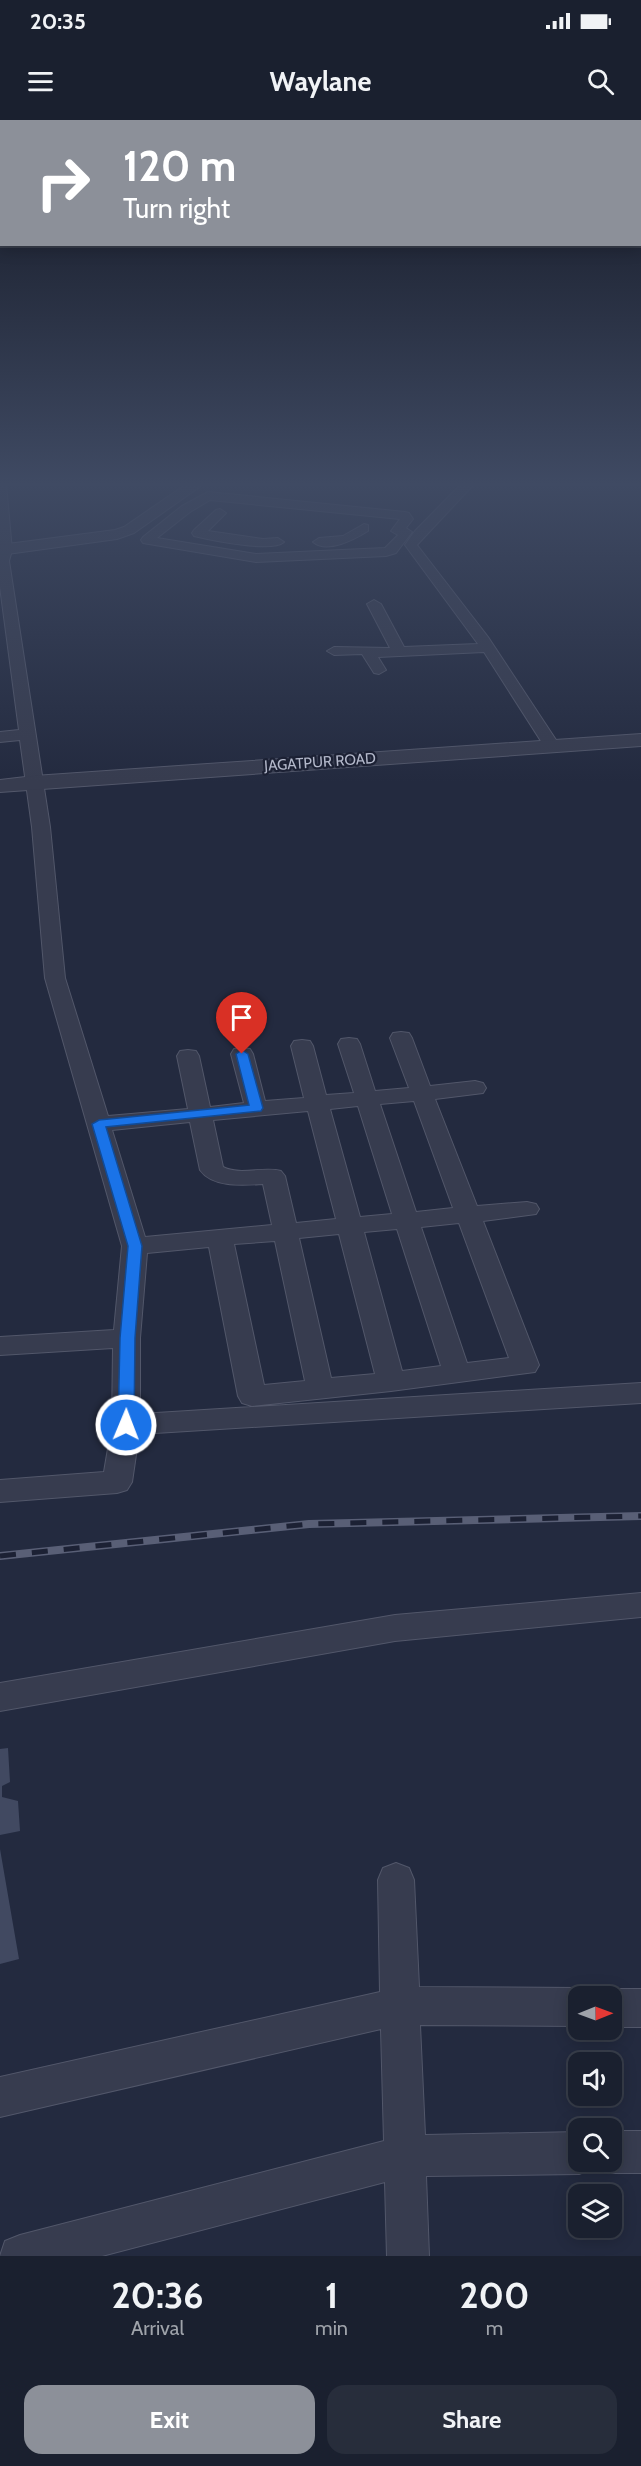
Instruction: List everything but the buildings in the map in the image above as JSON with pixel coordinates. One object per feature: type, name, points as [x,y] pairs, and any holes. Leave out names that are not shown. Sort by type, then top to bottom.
[{"type":"street","points":[[0,1491],[117,1482],[126,1425],[127,1338],[135,1246],[55,978],[41,827],[6,583]]},
{"type":"street","points":[[439,583],[488,648],[552,746]]},
{"type":"street","points":[[374,604],[399,652]]},
{"type":"street","points":[[369,653],[488,648]]},
{"type":"street","points":[[334,651],[365,650],[379,670]]},
{"type":"street","points":[[0,737],[27,734]]},
{"type":"street","name":"JAGATPUR ROAD","points":[[0,786],[641,740]]},
{"type":"street","points":[[220,1238],[252,1396],[525,1365],[401,1038]]},
{"type":"street","points":[[349,1044],[457,1374]]},
{"type":"street","points":[[302,1046],[319,1103],[390,1382]]},
{"type":"street","points":[[242,1054],[256,1108]]},
{"type":"street","points":[[188,1056],[212,1170],[218,1175],[232,1177],[273,1176],[320,1389]]},
{"type":"street","points":[[99,1124],[475,1088]]},
{"type":"street","points":[[135,1246],[526,1209]]},
{"type":"street","points":[[0,1346],[127,1338]]},
{"type":"street","points":[[126,1425],[641,1394]]},
{"type":"street","points":[[0,1697],[395,1628],[641,1605]]},
{"type":"street","points":[[396,1880],[408,2256]]},
{"type":"street","points":[[0,2097],[400,2006],[568,2007]]},
{"type":"street","points":[[622,2008],[641,2008]]},
{"type":"street","points":[[622,2152],[641,2152]]},
{"type":"street","points":[[20,2256],[405,2156],[568,2153]]},
{"type":"railway","points":[[0,1556],[309,1524],[641,1516]]},
{"type":"route","points":[[126,1425],[127,1338],[135,1246],[99,1124],[256,1108],[242,1054]]}]
